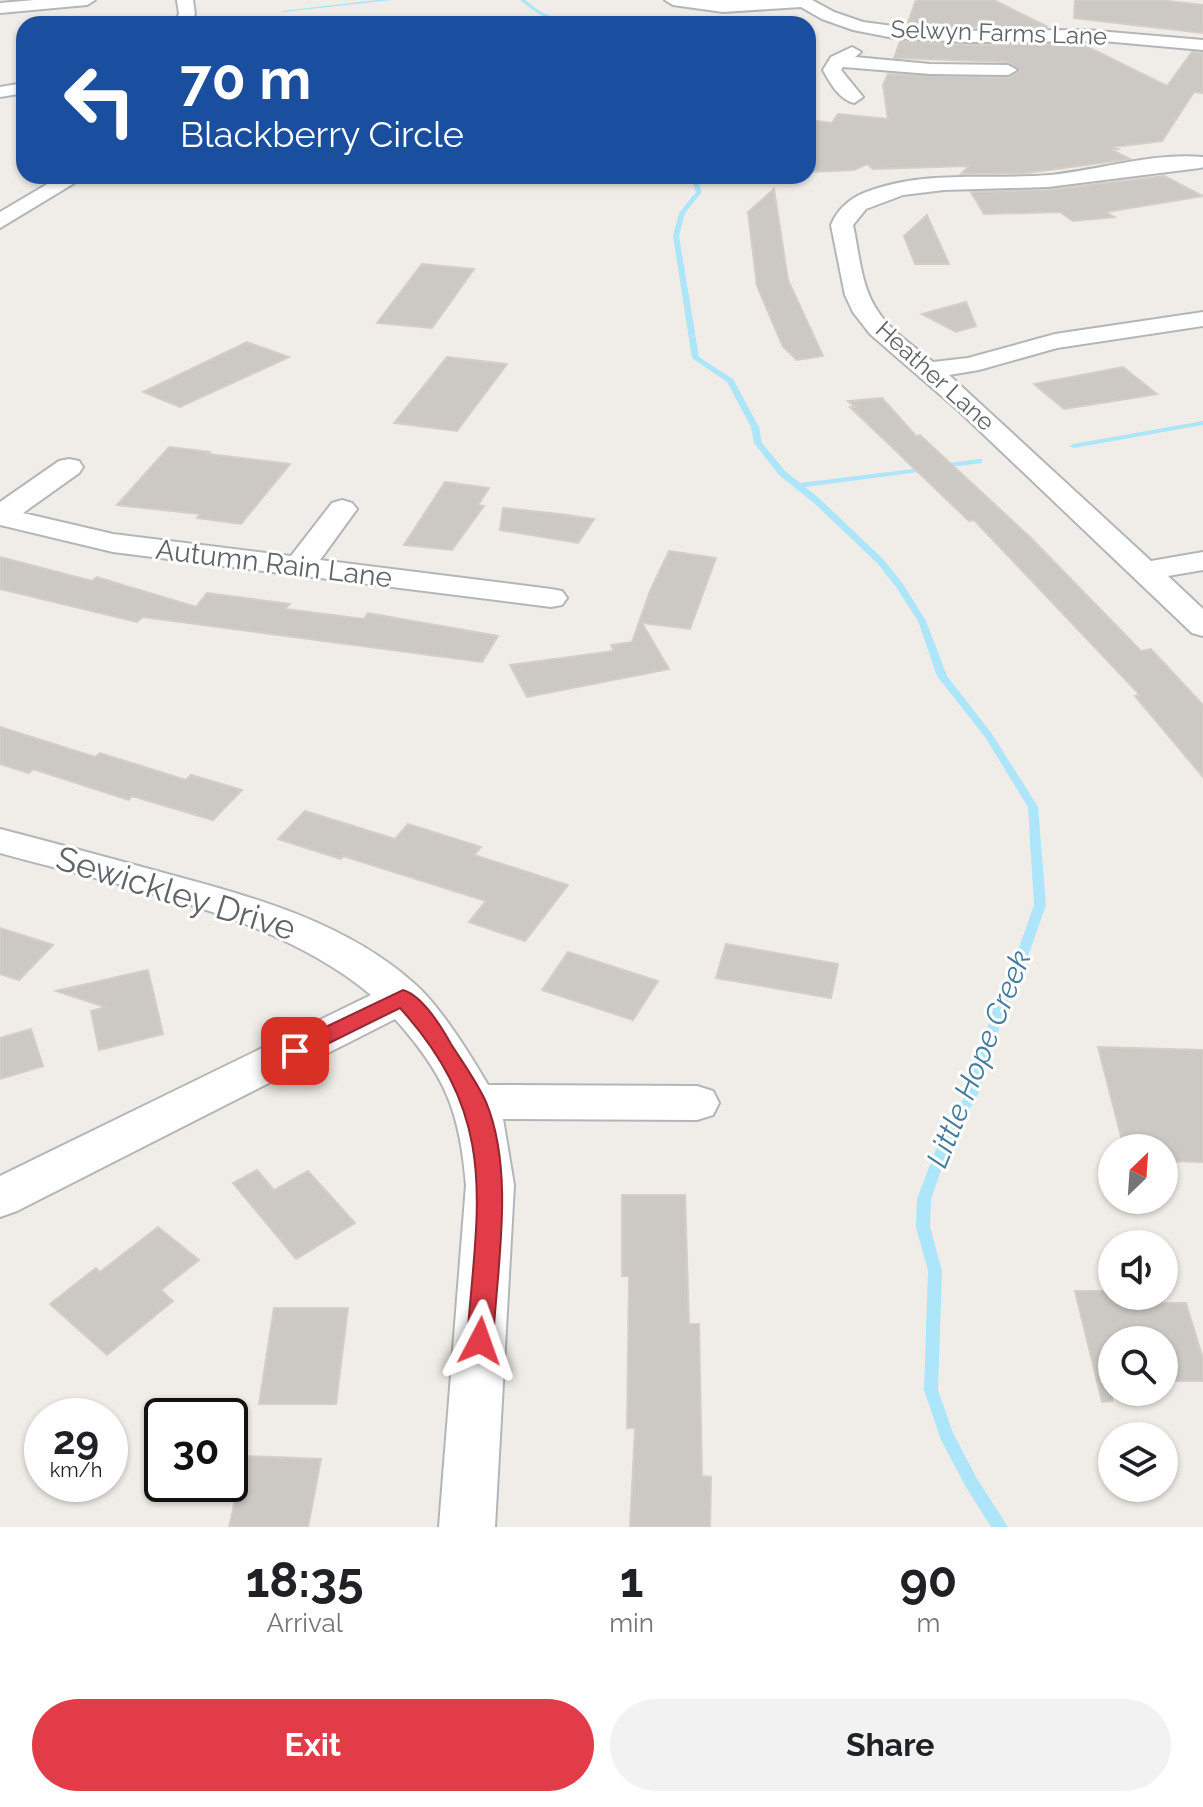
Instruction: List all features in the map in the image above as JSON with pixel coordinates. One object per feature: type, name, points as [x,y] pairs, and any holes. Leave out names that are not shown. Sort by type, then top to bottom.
[{"type":"street","points":[[0,8],[87,0]]},
{"type":"street","points":[[673,0],[723,7],[802,1]]},
{"type":"street","name":"Selwyn Farms Lane","points":[[802,1],[829,16],[888,30],[947,35],[1086,35],[1203,45]]},
{"type":"street","points":[[854,97],[832,70],[837,61],[888,30]]},
{"type":"street","points":[[837,61],[930,69],[1008,70]]},
{"type":"street","name":"Heather Lane","points":[[1200,162],[1147,165],[1057,180],[930,185],[886,192],[859,203],[845,216],[842,225],[857,295],[865,312],[879,329],[928,370],[1203,626]]},
{"type":"street","points":[[0,221],[62,184]]},
{"type":"street","points":[[928,370],[970,365],[1016,349],[1055,341],[1203,319]]},
{"type":"street","points":[[0,516],[69,467]]},
{"type":"street","points":[[300,565],[342,509]]},
{"type":"street","name":"Autumn Rain Lane","points":[[0,516],[113,543],[551,598]]},
{"type":"street","points":[[1144,571],[1203,561]]},
{"type":"street","name":"Sewickley Drive","points":[[0,841],[245,909],[305,931],[354,958],[403,997],[433,1030],[474,1102],[484,1133],[490,1185],[467,1527]]},
{"type":"street","points":[[0,1198],[403,997]]},
{"type":"street","points":[[474,1102],[697,1103]]},
{"type":"building","points":[[916,0],[994,0],[1048,27],[930,28],[907,25]]},
{"type":"building","points":[[1075,0],[1160,0],[1203,5],[1203,33],[1074,18]]},
{"type":"building","points":[[900,41],[967,45],[1082,44],[1167,86],[1192,52],[1203,53],[1203,93],[1194,92],[1162,141],[1113,147],[1118,149],[1112,150],[1130,159],[1027,173],[961,174],[969,166],[873,169],[867,164],[854,170],[816,172],[816,121],[832,123],[838,114],[888,119],[883,85],[888,74],[1008,78],[1020,71],[1008,62],[894,58]]},
{"type":"building","points":[[1164,176],[1203,196],[1106,212],[1114,217],[1073,221],[1060,212],[984,214],[971,192],[1048,190]]},
{"type":"building","points":[[774,189],[788,280],[823,356],[797,360],[783,347],[757,286],[748,212]]},
{"type":"building","points":[[927,215],[949,264],[915,264],[904,236]]},
{"type":"building","points":[[422,264],[474,269],[432,328],[377,323]]},
{"type":"building","points":[[966,302],[976,326],[956,332],[922,314]]},
{"type":"building","points":[[247,342],[289,357],[180,407],[143,392]]},
{"type":"building","points":[[447,357],[507,364],[457,431],[394,423]]},
{"type":"building","points":[[1123,367],[1157,394],[1064,409],[1034,384]]},
{"type":"building","points":[[882,398],[916,436],[920,435],[1031,538],[1141,651],[1151,649],[1203,705],[1203,777],[1135,696],[1140,695],[974,520],[969,521],[850,407],[855,407],[848,401]]},
{"type":"building","points":[[169,447],[290,464],[241,524],[197,518],[200,514],[117,505]]},
{"type":"building","points":[[445,482],[489,488],[478,505],[484,506],[452,550],[404,545]]},
{"type":"building","points":[[503,508],[594,519],[578,543],[500,530]]},
{"type":"building","points":[[669,551],[716,558],[690,629],[642,623],[669,669],[527,697],[510,665],[614,651],[611,645],[632,642],[650,591]]},
{"type":"building","points":[[0,557],[92,581],[97,577],[196,607],[207,593],[290,604],[285,609],[364,619],[368,613],[498,636],[482,662],[143,617],[137,622],[0,589]]},
{"type":"building","points":[[0,727],[95,757],[100,753],[186,780],[191,775],[242,790],[213,820],[132,796],[129,800],[33,769],[29,773],[0,764]]},
{"type":"building","points":[[305,811],[395,839],[408,824],[481,847],[474,855],[568,885],[525,941],[469,922],[486,901],[278,839]]},
{"type":"building","points":[[0,928],[53,945],[19,980],[0,974]]},
{"type":"building","points":[[726,944],[838,964],[831,998],[716,978]]},
{"type":"building","points":[[568,952],[658,981],[633,1020],[542,990]]},
{"type":"building","points":[[148,970],[163,1034],[99,1050],[91,1011],[105,1007],[56,991]]},
{"type":"building","points":[[31,1029],[43,1066],[0,1079],[0,1038]]},
{"type":"building","points":[[1098,1047],[1203,1050],[1203,1162],[1178,1161],[1178,1134],[1120,1134]]},
{"type":"building","points":[[257,1170],[274,1190],[308,1171],[355,1223],[296,1259],[233,1183]]},
{"type":"building","points":[[622,1195],[685,1195],[689,1324],[699,1324],[702,1476],[711,1477],[710,1527],[630,1527],[635,1428],[627,1428],[629,1276],[622,1276]]},
{"type":"building","points":[[158,1227],[199,1260],[161,1290],[173,1301],[107,1355],[50,1304],[96,1268],[100,1272]]},
{"type":"building","points":[[1075,1291],[1098,1291],[1098,1310],[1178,1310],[1178,1303],[1186,1303],[1203,1359],[1203,1381],[1178,1381],[1178,1326],[1098,1326],[1098,1386]]},
{"type":"building","points":[[274,1308],[348,1308],[336,1404],[259,1404]]},
{"type":"building","points":[[248,1456],[321,1459],[308,1527],[229,1527],[235,1502],[248,1502]]},
{"type":"waterway","points":[[283,11],[390,0]]},
{"type":"waterway","name":"Little Hope Creek","points":[[522,0],[547,16]]},
{"type":"waterway","name":"Little Hope Creek","points":[[696,184],[699,192],[682,213],[676,236],[696,358],[730,381],[755,427],[758,443],[782,473],[798,486]]},
{"type":"waterway","points":[[1073,446],[1203,423]]},
{"type":"waterway","points":[[942,466],[979,461]]},
{"type":"waterway","points":[[798,486],[926,469]]},
{"type":"waterway","name":"Little Hope Creek","points":[[798,486],[881,562],[900,586],[922,621],[942,676],[989,736],[1033,807],[1040,905],[1001,1004],[972,1094],[944,1144],[924,1199],[923,1227],[935,1271],[931,1390],[946,1435],[1000,1527]]},
{"type":"route","points":[[295,1051],[403,997],[433,1030],[474,1102],[484,1133],[490,1185],[480,1341]]}]
